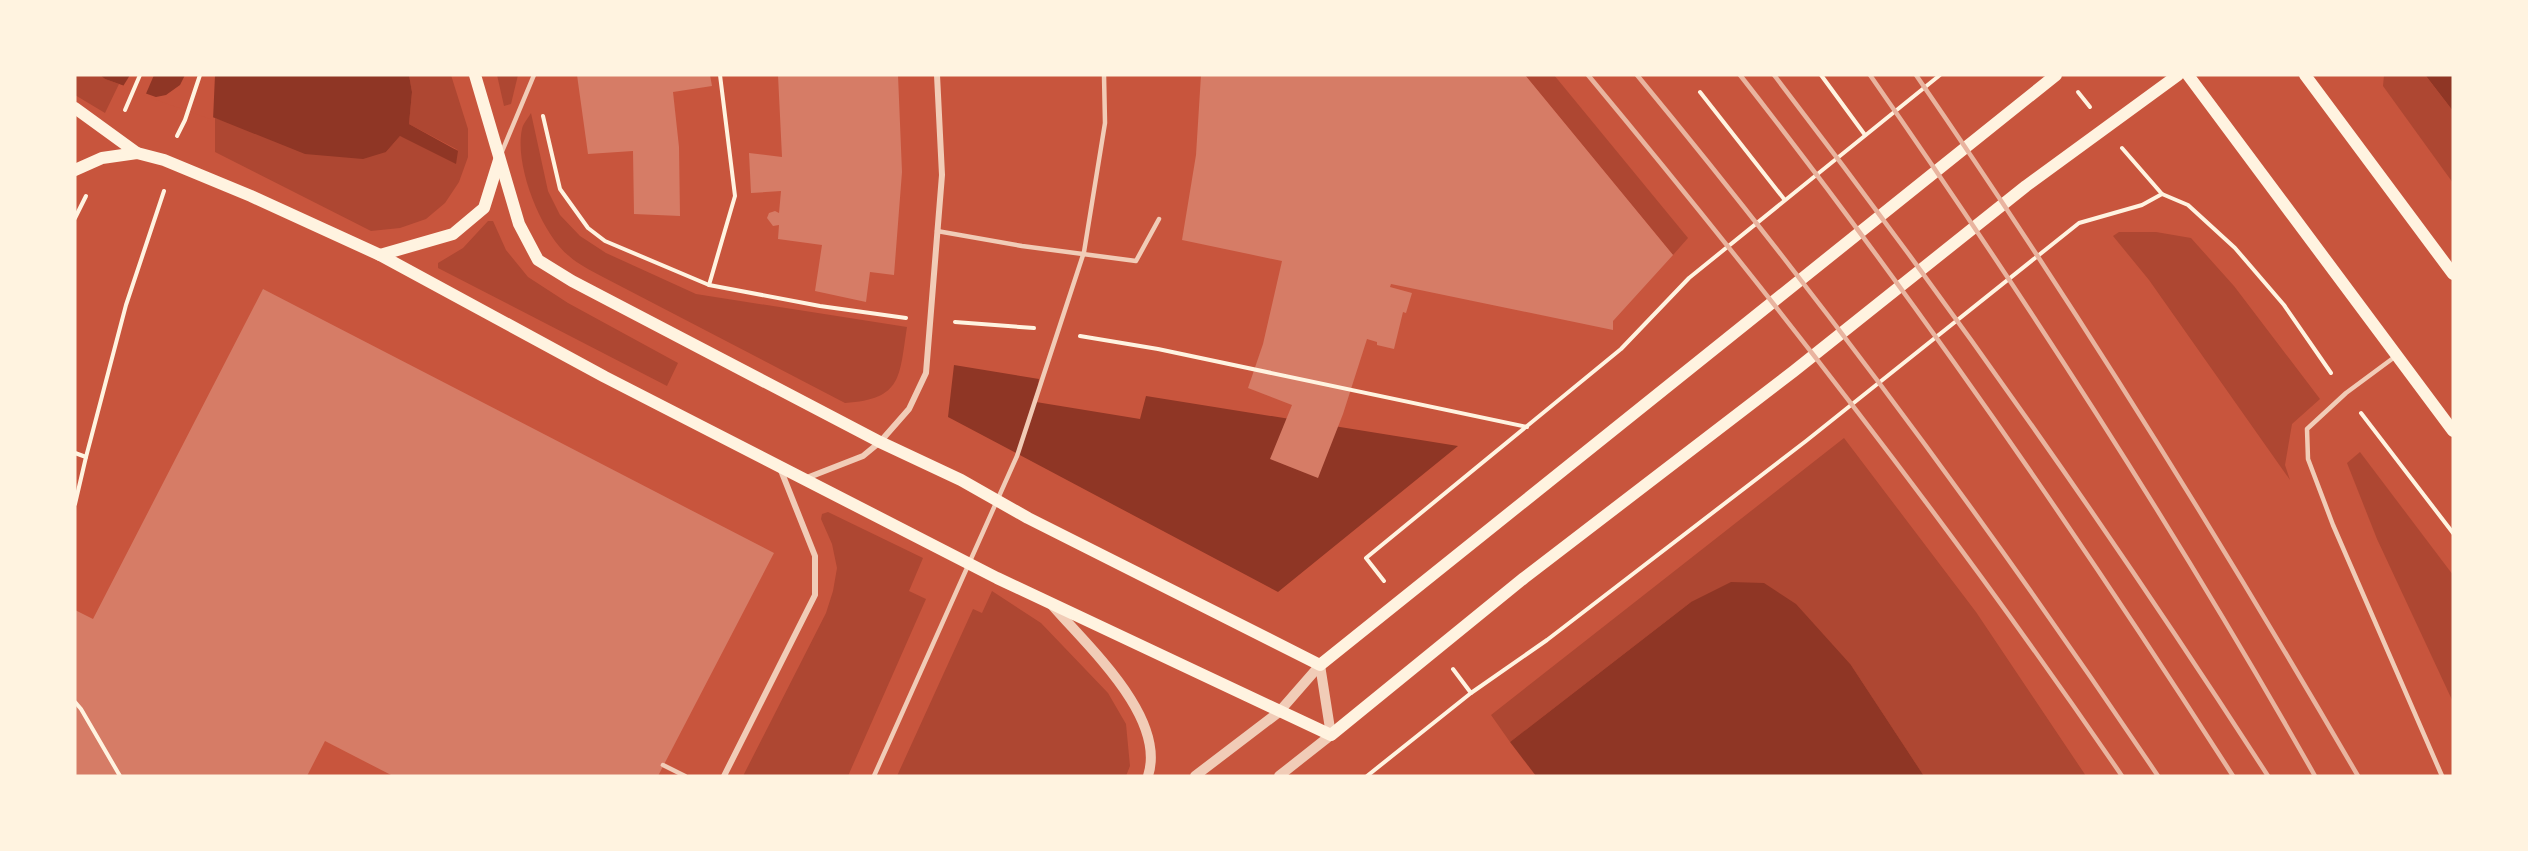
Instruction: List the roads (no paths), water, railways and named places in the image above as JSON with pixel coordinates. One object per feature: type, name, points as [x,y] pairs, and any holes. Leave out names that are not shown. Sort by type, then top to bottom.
[{"type":"main road","points":[[475,75],[519,224],[538,260],[572,281],[880,442],[961,480],[1028,518],[1320,665],[2056,75]]},
{"type":"main road","points":[[75,108],[136,153],[164,160],[252,196],[380,255],[605,377],[779,467],[1050,603],[1227,684],[1331,735],[1524,578],[1794,371],[2026,186],[2178,75]]},
{"type":"main road","points":[[2188,75],[2453,431]]},
{"type":"main road","points":[[2305,75],[2453,274]]},
{"type":"main road","points":[[75,170],[102,158],[136,153]]},
{"type":"main road","points":[[380,255],[453,234],[484,208],[499,160]]},
{"type":"street","points":[[803,479],[863,456],[880,442],[909,409],[926,374],[942,175],[937,75]]},
{"type":"street","points":[[724,776],[816,595],[815,556],[779,467]]},
{"type":"street","points":[[1050,603],[1128,692],[1149,740],[1151,766],[1148,776]]},
{"type":"street","points":[[1195,776],[1278,711],[1320,665]]},
{"type":"street","points":[[1278,776],[1331,735],[1320,665]]},
{"type":"lane","points":[[874,776],[1017,456],[1084,252],[1105,123],[1104,75]]},
{"type":"lane","points":[[499,160],[534,76]]},
{"type":"lane","points":[[937,231],[1022,246],[1136,261],[1159,219]]},
{"type":"lane","points":[[2396,356],[2346,393],[2307,429],[2308,459],[2333,525],[2442,776]]},
{"type":"lane","points":[[663,765],[685,776]]},
{"type":"railway","points":[[1588,75],[1796,332],[1863,419],[1995,596],[2122,776]]},
{"type":"railway","points":[[1637,75],[1774,245],[1906,419],[2034,596],[2158,776]]},
{"type":"railway","points":[[1740,75],[1870,246],[1995,420],[2116,597],[2233,776]]},
{"type":"railway","points":[[1774,75],[1903,246],[2028,420],[2150,597],[2268,776]]},
{"type":"railway","points":[[1870,75],[1987,246],[2101,420],[2210,597],[2315,776]]},
{"type":"railway","points":[[1916,75],[2032,247],[2144,421],[2358,776]]}]
